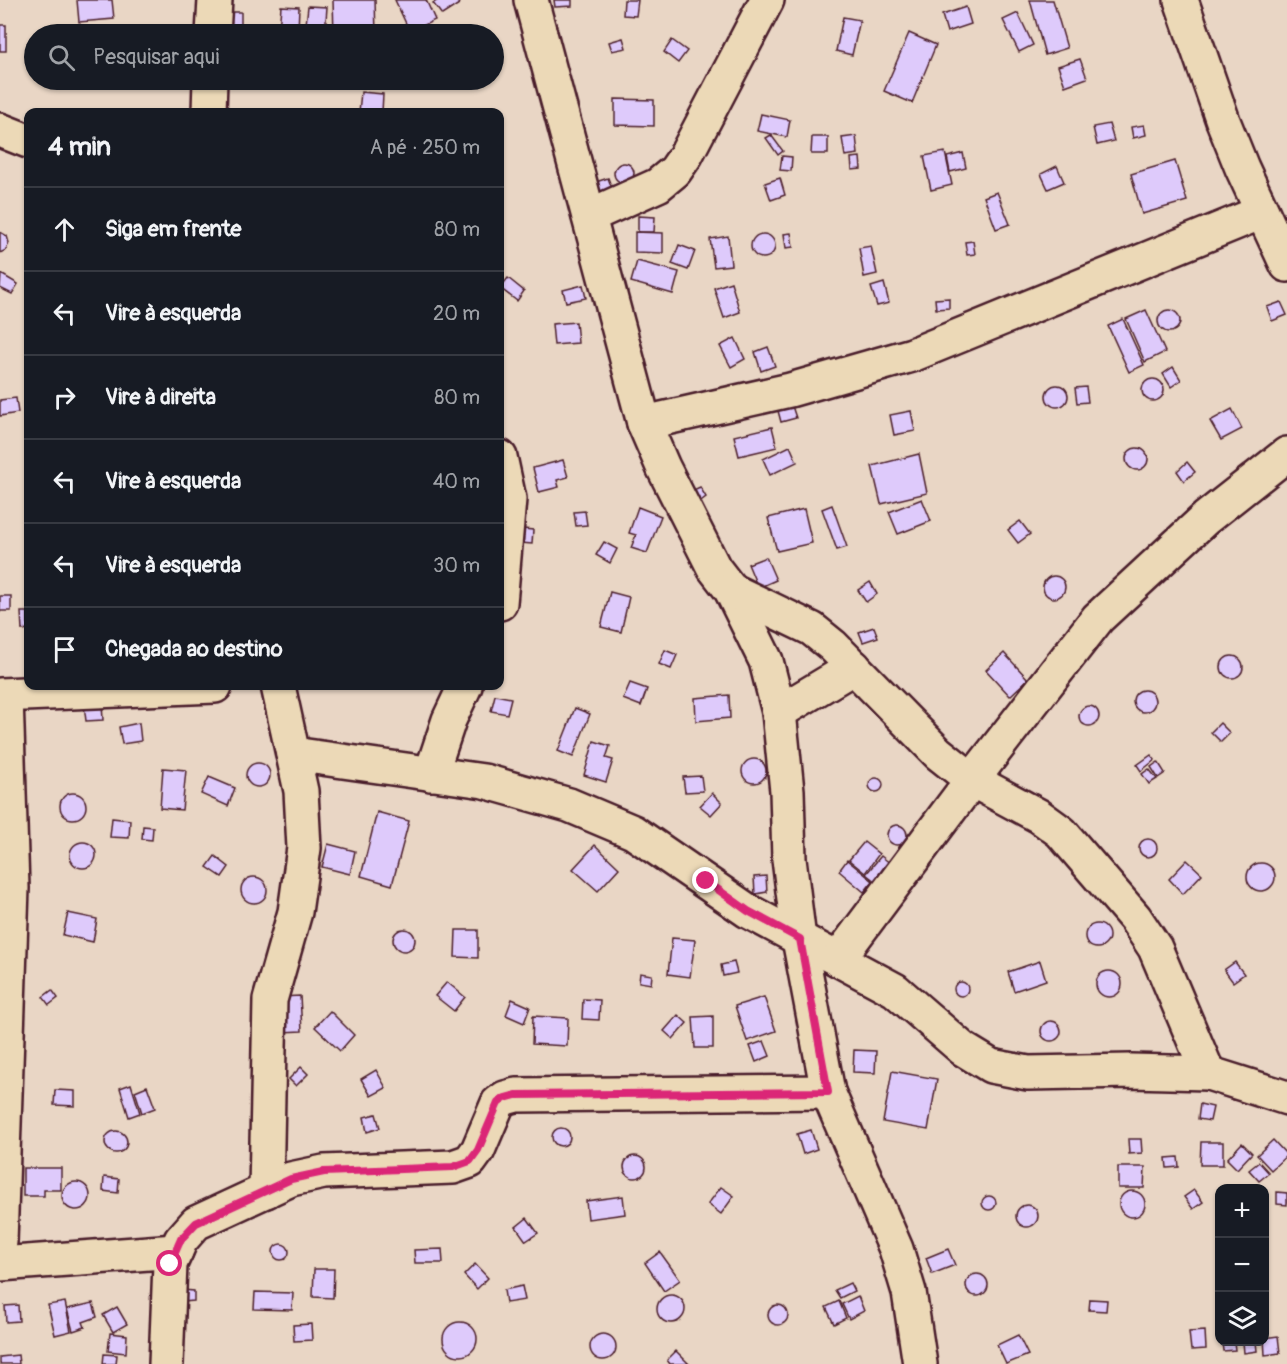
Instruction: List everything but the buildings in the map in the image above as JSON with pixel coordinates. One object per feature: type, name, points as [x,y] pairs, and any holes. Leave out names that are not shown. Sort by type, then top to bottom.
[{"type":"street","points":[[213,24],[214,0]]},
{"type":"street","points":[[531,0],[644,423],[663,467],[714,568],[732,590],[766,661],[778,712],[787,791],[789,859],[800,939],[828,1092],[896,1249],[909,1292],[920,1364]]},
{"type":"street","points":[[589,216],[658,185],[675,171],[686,155],[767,0]]},
{"type":"street","points":[[1181,0],[1223,121],[1287,265]]},
{"type":"street","points":[[208,108],[209,90]]},
{"type":"street","points":[[0,130],[24,139]]},
{"type":"street","points":[[644,423],[789,390],[912,356],[1262,212]]},
{"type":"street","points":[[838,960],[972,780],[1098,618],[1206,518],[1287,454]]},
{"type":"street","points":[[504,476],[509,499],[504,557]]},
{"type":"street","points":[[732,590],[812,629],[833,646],[938,753],[972,780],[1039,816],[1061,832],[1135,918],[1155,948],[1208,1073]]},
{"type":"street","points":[[778,712],[854,667]]},
{"type":"street","points":[[0,1242],[12,888],[5,810],[3,696],[130,690]]},
{"type":"street","points":[[266,1191],[270,1000],[295,912],[304,848],[301,791],[279,690]]},
{"type":"street","points":[[431,774],[449,720],[463,690]]},
{"type":"street","points":[[293,754],[484,781],[568,805],[633,832],[748,911],[895,990],[963,1049],[991,1065],[1028,1073],[1131,1071],[1208,1073],[1287,1098]]},
{"type":"street","points":[[166,1364],[170,1264],[181,1239],[196,1223],[291,1179],[324,1172],[453,1167],[470,1161],[478,1150],[498,1103],[516,1095],[828,1092]]},
{"type":"street","points":[[0,1264],[176,1251]]},
{"type":"route","points":[[170,1264],[181,1239],[196,1223],[291,1179],[324,1172],[453,1167],[470,1161],[478,1150],[498,1103],[516,1095],[828,1092],[800,939],[748,911],[706,881]]}]
